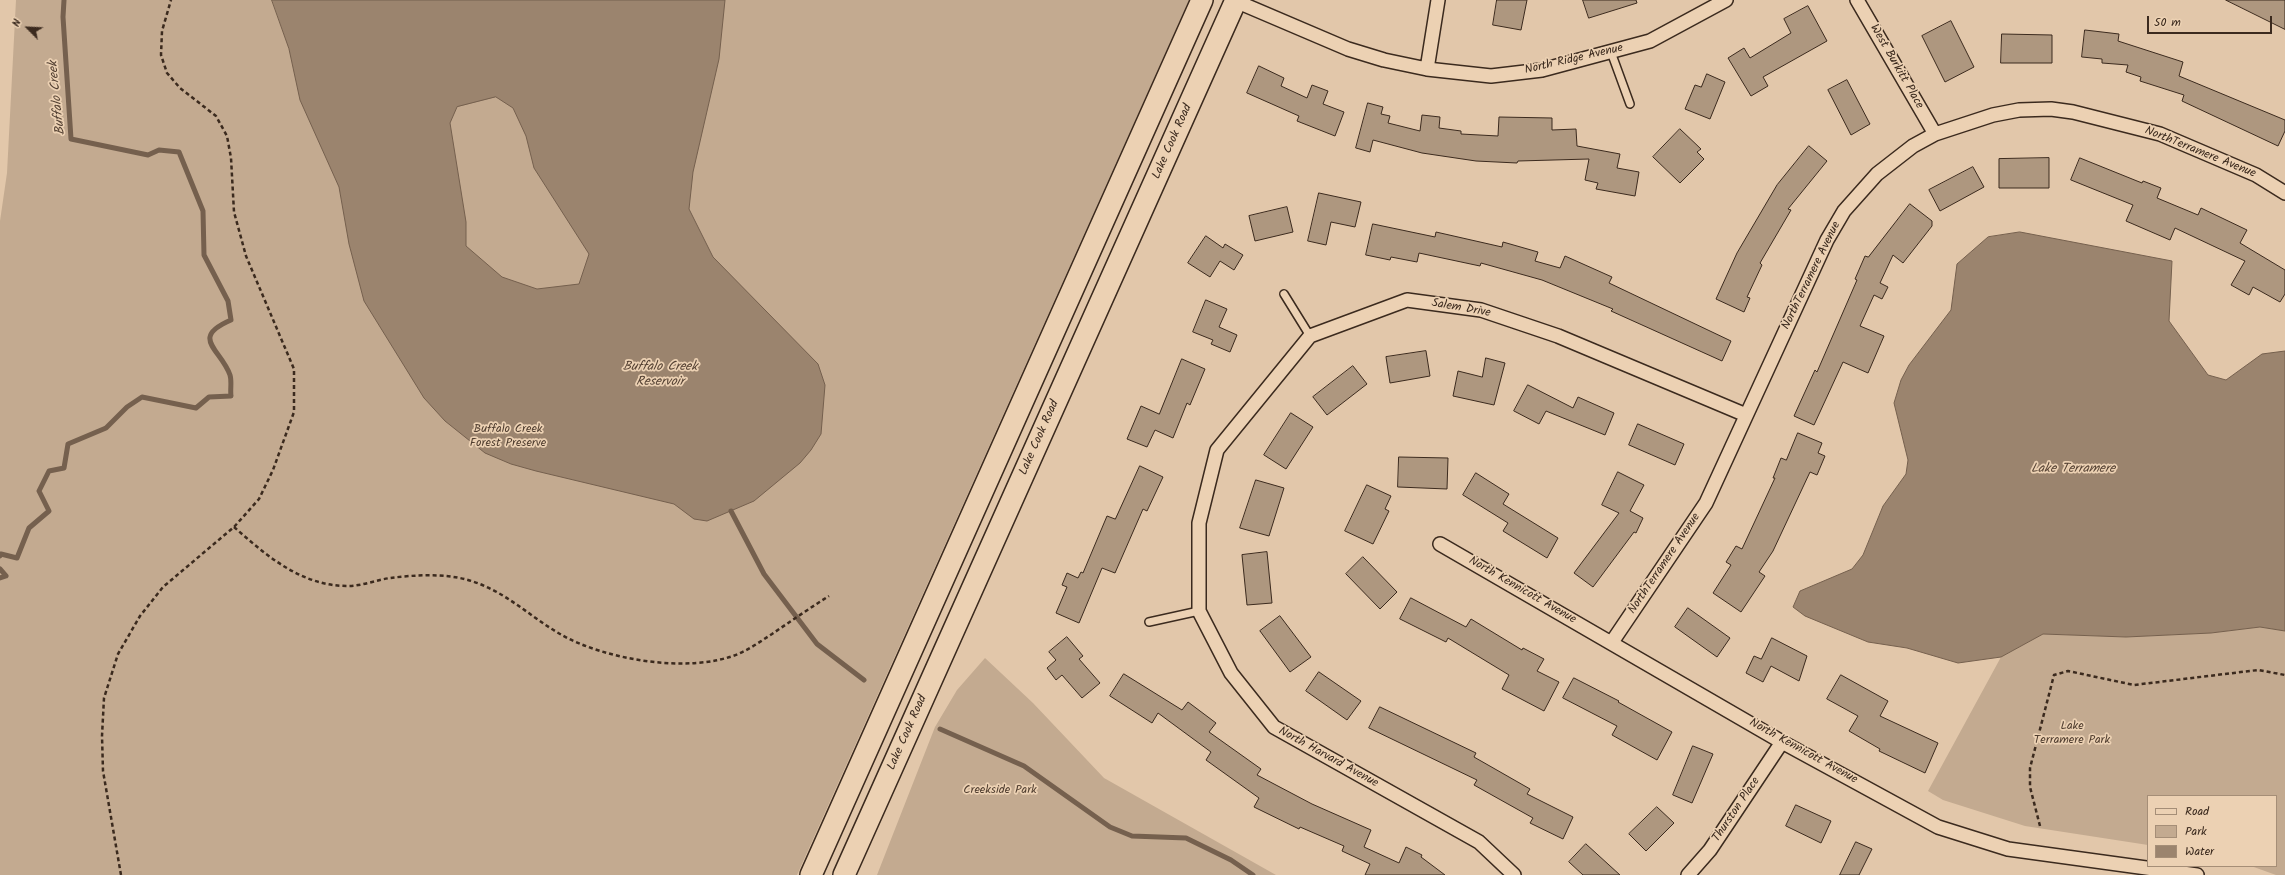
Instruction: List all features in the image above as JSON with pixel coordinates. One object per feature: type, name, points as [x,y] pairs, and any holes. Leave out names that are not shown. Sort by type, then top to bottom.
[{"type":"main road","points":[[811,875],[1202,0]]},
{"type":"main road","name":"Lake Cook Road","points":[[844,875],[1235,0]]},
{"type":"street","name":"North Ridge Avenue","points":[[1235,0],[1348,49],[1384,60],[1428,69],[1491,76],[1542,70],[1650,41],[1726,0]]},
{"type":"street","points":[[1428,69],[1438,0]]},
{"type":"street","name":"West Burkitt Place","points":[[1857,0],[1935,134]]},
{"type":"street","name":"NorthTerramere Avenue","points":[[1612,642],[1706,503],[1827,240],[1844,211],[1877,174],[1913,146],[1935,134],[1993,115],[2019,110],[2051,109],[2073,112],[2160,134],[2256,175],[2285,193]]},
{"type":"street","name":"Salem Drive","points":[[1310,336],[1407,300],[1481,310],[1558,336],[1746,415]]},
{"type":"street","name":"North Harvard Avenue","points":[[1310,336],[1217,450],[1199,523],[1199,612],[1231,673],[1274,727],[1479,842],[1514,875]]},
{"type":"street","name":"North Kennicott Avenue","points":[[1440,544],[1612,642],[1782,742],[1938,827],[2008,849],[2197,875]]},
{"type":"street","name":"Thurston Place","points":[[1688,875],[1710,850],[1782,742]]},
{"type":"lane","points":[[1611,52],[1630,104]]},
{"type":"lane","points":[[1284,294],[1310,336]]},
{"type":"lane","points":[[1149,622],[1199,612]]},
{"type":"path","points":[[122,875],[103,771],[102,736],[104,698],[118,654],[140,616],[163,587],[234,527],[259,499],[288,434],[294,412],[294,369],[246,256],[234,212],[231,158],[227,136],[216,116],[180,88],[167,73],[161,55],[162,31],[171,0]]},
{"type":"path","points":[[234,527],[284,568],[317,580],[348,586],[390,578],[428,575],[467,579],[499,591],[561,634],[592,648],[630,659],[667,664],[707,661],[737,655],[829,596]]},
{"type":"path","points":[[2040,826],[2030,787],[2030,768],[2054,675],[2068,672],[2134,684],[2258,670],[2285,676]]},
{"type":"green space","name":"Buffalo Creek Forest Preserve","points":[[16,0],[1189,0],[797,875],[0,875],[0,221],[7,173]]},
{"type":"green space","name":"Lake Terramere Park","points":[[2260,627],[2285,631],[2285,875],[2276,875],[2254,867],[2277,867],[2277,795],[2147,795],[2147,845],[2025,826],[1943,800],[1928,791],[2001,657],[2043,634],[2126,637],[2211,633]]},
{"type":"green space","name":"Creekside Park","points":[[985,658],[1033,703],[1104,778],[1276,875],[877,875],[935,727],[957,690]]},
{"type":"water","name":"Buffalo Creek Reservoir","points":[[272,0],[725,0],[719,59],[693,172],[689,209],[713,257],[818,364],[825,385],[821,434],[811,450],[800,463],[754,501],[707,521],[694,519],[674,504],[536,471],[511,464],[485,453],[445,421],[424,398],[364,301],[349,244],[339,187],[300,100],[289,49]],"holes":[[[496,97],[513,108],[526,136],[534,168],[589,254],[579,284],[537,289],[502,277],[466,246],[466,222],[450,123],[457,107]]]},
{"type":"water","name":"Lake Terramere","points":[[2020,232],[2172,261],[2169,321],[2208,375],[2226,380],[2262,354],[2285,351],[2285,631],[2260,627],[2211,633],[2126,637],[2043,634],[2001,657],[1958,663],[1907,648],[1868,642],[1805,616],[1793,607],[1800,591],[1852,569],[1863,555],[1883,506],[1906,474],[1908,460],[1894,403],[1901,380],[1909,365],[1951,310],[1957,264],[1988,237]]},
{"type":"building","points":[[1497,0],[1527,0],[1521,30],[1493,25]]},
{"type":"building","points":[[1583,0],[1636,0],[1637,3],[1589,18]]},
{"type":"building","points":[[2226,0],[2285,0],[2285,29]]},
{"type":"building","points":[[1808,6],[1827,41],[1763,77],[1768,86],[1751,96],[1728,58],[1744,48],[1750,58],[1791,33],[1784,19]]},
{"type":"building","points":[[1951,21],[1974,67],[1945,82],[1922,36]]},
{"type":"building","points":[[2085,30],[2119,34],[2118,41],[2183,62],[2179,76],[2285,120],[2285,131],[2278,146],[2182,101],[2184,95],[2140,81],[2141,77],[2126,72],[2128,65],[2102,63],[2102,59],[2082,57]]},
{"type":"building","points":[[2002,34],[2052,35],[2052,63],[2001,63]]},
{"type":"building","points":[[1259,66],[1284,78],[1281,86],[1307,98],[1312,85],[1328,91],[1323,104],[1344,112],[1335,136],[1297,121],[1299,116],[1247,93]]},
{"type":"building","points":[[1707,74],[1725,82],[1710,119],[1685,109],[1695,85],[1701,87]]},
{"type":"building","points":[[1847,80],[1870,124],[1851,135],[1828,90]]},
{"type":"building","points":[[1368,103],[1383,107],[1381,114],[1390,116],[1388,123],[1420,131],[1422,115],[1440,117],[1439,128],[1461,131],[1461,134],[1498,136],[1499,117],[1552,118],[1552,130],[1576,129],[1577,146],[1620,154],[1617,168],[1639,172],[1635,196],[1596,189],[1598,183],[1585,180],[1589,159],[1518,161],[1517,163],[1476,161],[1422,153],[1373,140],[1370,152],[1356,148]]},
{"type":"building","points":[[1680,129],[1701,149],[1697,152],[1704,159],[1680,183],[1653,157]]},
{"type":"building","points":[[1809,146],[1827,161],[1788,209],[1791,210],[1760,263],[1762,265],[1747,297],[1750,298],[1744,312],[1716,299],[1737,253],[1777,185]]},
{"type":"building","points":[[2049,158],[2049,188],[1999,188],[1999,159]]},
{"type":"building","points":[[2080,158],[2142,183],[2143,181],[2161,188],[2157,198],[2198,215],[2201,208],[2247,230],[2240,243],[2285,270],[2285,294],[2280,302],[2253,287],[2249,295],[2231,285],[2245,261],[2175,228],[2170,240],[2126,221],[2133,205],[2071,180]]},
{"type":"building","points":[[1973,167],[1984,187],[1940,211],[1929,190]]},
{"type":"building","points":[[1319,193],[1361,202],[1355,227],[1331,222],[1326,245],[1308,241]]},
{"type":"building","points":[[1910,204],[1932,221],[1932,226],[1903,263],[1893,255],[1880,283],[1888,287],[1882,299],[1874,295],[1860,326],[1884,336],[1868,373],[1843,362],[1814,425],[1794,416],[1815,370],[1817,372],[1857,280],[1855,279],[1865,256],[1868,257]]},
{"type":"building","points":[[1287,207],[1293,232],[1255,241],[1249,216]]},
{"type":"building","points":[[1373,224],[1435,237],[1436,232],[1502,247],[1503,242],[1538,252],[1535,261],[1560,268],[1565,256],[1612,277],[1609,283],[1731,341],[1722,361],[1611,311],[1613,309],[1542,280],[1481,263],[1480,266],[1419,253],[1417,262],[1391,257],[1390,260],[1366,255]]},
{"type":"building","points":[[1206,236],[1223,248],[1225,244],[1243,255],[1234,270],[1220,261],[1210,277],[1188,263]]},
{"type":"building","points":[[1206,300],[1227,309],[1219,327],[1237,335],[1230,352],[1211,344],[1213,340],[1193,332]]},
{"type":"building","points":[[1426,351],[1430,376],[1390,383],[1386,357]]},
{"type":"building","points":[[1486,358],[1505,363],[1494,405],[1453,396],[1458,371],[1482,377]]},
{"type":"building","points":[[1182,359],[1205,369],[1190,405],[1187,403],[1173,438],[1155,430],[1147,447],[1127,439],[1141,406],[1159,414]]},
{"type":"building","points":[[1353,366],[1367,384],[1327,415],[1313,397]]},
{"type":"building","points":[[1528,385],[1573,408],[1578,397],[1614,413],[1605,435],[1546,411],[1539,424],[1514,411]]},
{"type":"building","points":[[1291,413],[1313,427],[1286,469],[1264,455]]},
{"type":"building","points":[[1638,424],[1684,444],[1675,465],[1629,445]]},
{"type":"building","points":[[1798,433],[1822,443],[1818,453],[1825,456],[1817,475],[1810,472],[1773,551],[1759,572],[1765,576],[1741,612],[1713,593],[1731,565],[1726,562],[1736,546],[1742,549],[1775,478],[1773,478],[1781,458],[1786,460]]},
{"type":"building","points":[[1399,457],[1448,458],[1447,489],[1398,487]]},
{"type":"building","points":[[1140,466],[1163,477],[1147,511],[1143,509],[1115,573],[1102,568],[1079,623],[1056,613],[1067,587],[1062,585],[1067,573],[1078,578],[1081,572],[1083,573],[1107,516],[1115,519]]},
{"type":"building","points":[[1618,472],[1644,485],[1630,511],[1643,518],[1636,533],[1634,532],[1593,587],[1574,573],[1619,513],[1602,505]]},
{"type":"building","points":[[1476,473],[1509,494],[1503,504],[1558,538],[1547,558],[1503,531],[1508,523],[1463,495]]},
{"type":"building","points":[[1256,480],[1284,488],[1269,536],[1240,528]]},
{"type":"building","points":[[1367,485],[1391,496],[1385,509],[1389,511],[1373,544],[1345,531]]},
{"type":"building","points":[[1267,552],[1272,603],[1247,605],[1242,555]]},
{"type":"building","points":[[1363,557],[1397,592],[1380,609],[1346,574]]},
{"type":"building","points":[[1411,598],[1466,627],[1471,619],[1522,650],[1523,648],[1544,659],[1537,671],[1559,682],[1544,711],[1502,689],[1509,675],[1448,638],[1446,642],[1400,619]]},
{"type":"building","points":[[1688,608],[1730,638],[1717,657],[1675,627]]},
{"type":"building","points":[[1280,616],[1311,657],[1290,672],[1260,631]]},
{"type":"building","points":[[1067,637],[1083,656],[1079,659],[1100,683],[1082,698],[1062,675],[1056,680],[1047,668],[1056,660],[1049,652]]},
{"type":"building","points":[[1772,638],[1807,656],[1799,681],[1771,666],[1763,682],[1746,673],[1754,656],[1761,659]]},
{"type":"building","points":[[1319,672],[1361,701],[1347,720],[1306,691]]},
{"type":"building","points":[[1124,674],[1182,710],[1188,702],[1216,723],[1209,732],[1261,769],[1257,775],[1312,804],[1371,830],[1364,847],[1399,863],[1406,847],[1422,855],[1421,857],[1445,875],[1365,875],[1370,864],[1342,851],[1344,846],[1300,827],[1299,829],[1254,807],[1259,798],[1206,760],[1211,752],[1158,713],[1152,723],[1110,696]]},
{"type":"building","points":[[1841,675],[1888,701],[1880,716],[1938,743],[1925,773],[1879,751],[1880,749],[1849,731],[1858,716],[1827,699]]},
{"type":"building","points":[[1574,678],[1619,701],[1618,702],[1672,732],[1657,760],[1612,735],[1617,726],[1563,698]]},
{"type":"building","points":[[1380,707],[1476,753],[1474,757],[1530,789],[1527,794],[1573,817],[1563,839],[1530,823],[1533,818],[1474,785],[1477,780],[1369,728]]},
{"type":"building","points":[[1693,746],[1713,754],[1692,803],[1673,795]]},
{"type":"building","points":[[1796,805],[1831,821],[1821,843],[1786,826]]},
{"type":"building","points":[[1657,807],[1674,823],[1646,851],[1629,834]]},
{"type":"building","points":[[1856,842],[1872,849],[1859,875],[1840,875]]},
{"type":"building","points":[[1586,844],[1620,875],[1583,875],[1569,862]]},
{"type":"waterway","name":"Buffalo Creek","points":[[0,556],[1,554],[17,558],[29,528],[49,511],[39,491],[49,471],[64,468],[68,444],[106,428],[127,407],[142,397],[196,408],[209,397],[231,396],[230,375],[226,366],[211,344],[210,338],[212,333],[219,326],[231,320],[228,301],[204,255],[203,211],[179,152],[159,150],[148,155],[71,139],[63,17],[64,0]]},
{"type":"waterway","points":[[731,511],[764,574],[817,644],[864,680]]},
{"type":"waterway","name":"Buffalo Creek","points":[[0,569],[6,576],[0,578]]},
{"type":"waterway","points":[[940,729],[1024,766],[1110,827],[1132,836],[1186,838],[1231,860],[1253,875]]}]
